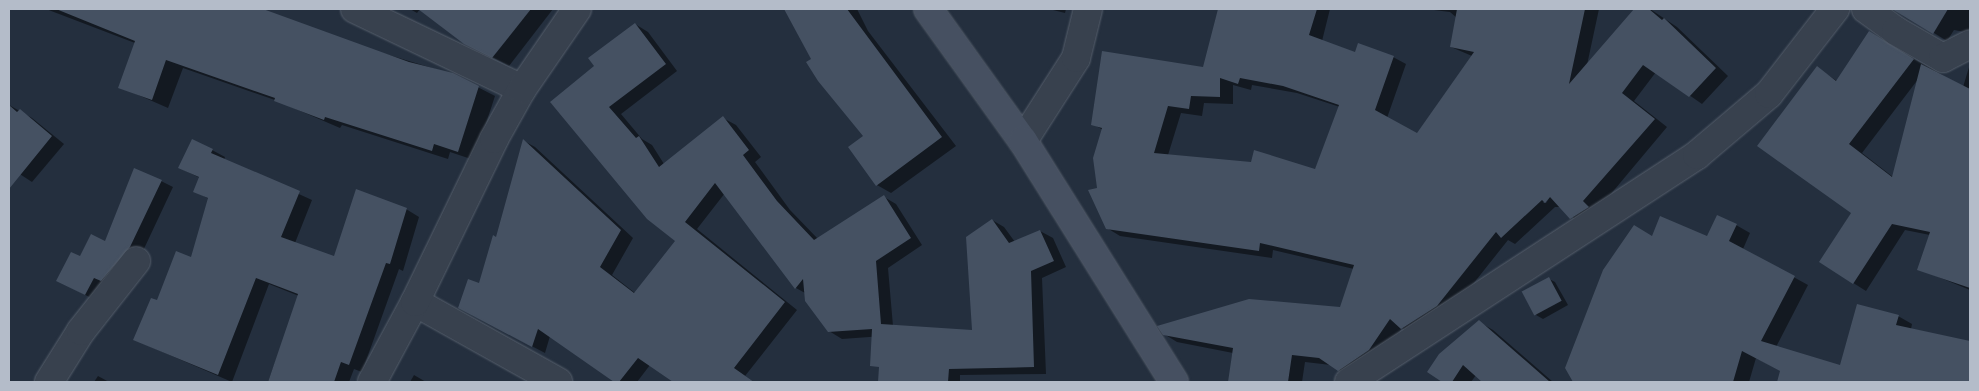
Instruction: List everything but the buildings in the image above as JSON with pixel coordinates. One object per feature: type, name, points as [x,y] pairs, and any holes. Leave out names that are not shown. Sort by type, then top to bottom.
[{"type":"main road","points":[[928,9],[1023,140],[1174,382]]},
{"type":"street","points":[[355,9],[522,89]]},
{"type":"street","points":[[372,382],[415,302],[494,140],[522,89],[577,9]]},
{"type":"street","points":[[1023,140],[1076,58],[1088,9]]},
{"type":"street","points":[[1350,382],[1698,155],[1769,94],[1835,9]]},
{"type":"street","points":[[1866,9],[1896,31],[1943,58],[1970,44]]},
{"type":"street","points":[[48,382],[81,331],[136,261]]},
{"type":"street","points":[[415,302],[558,382]]}]
